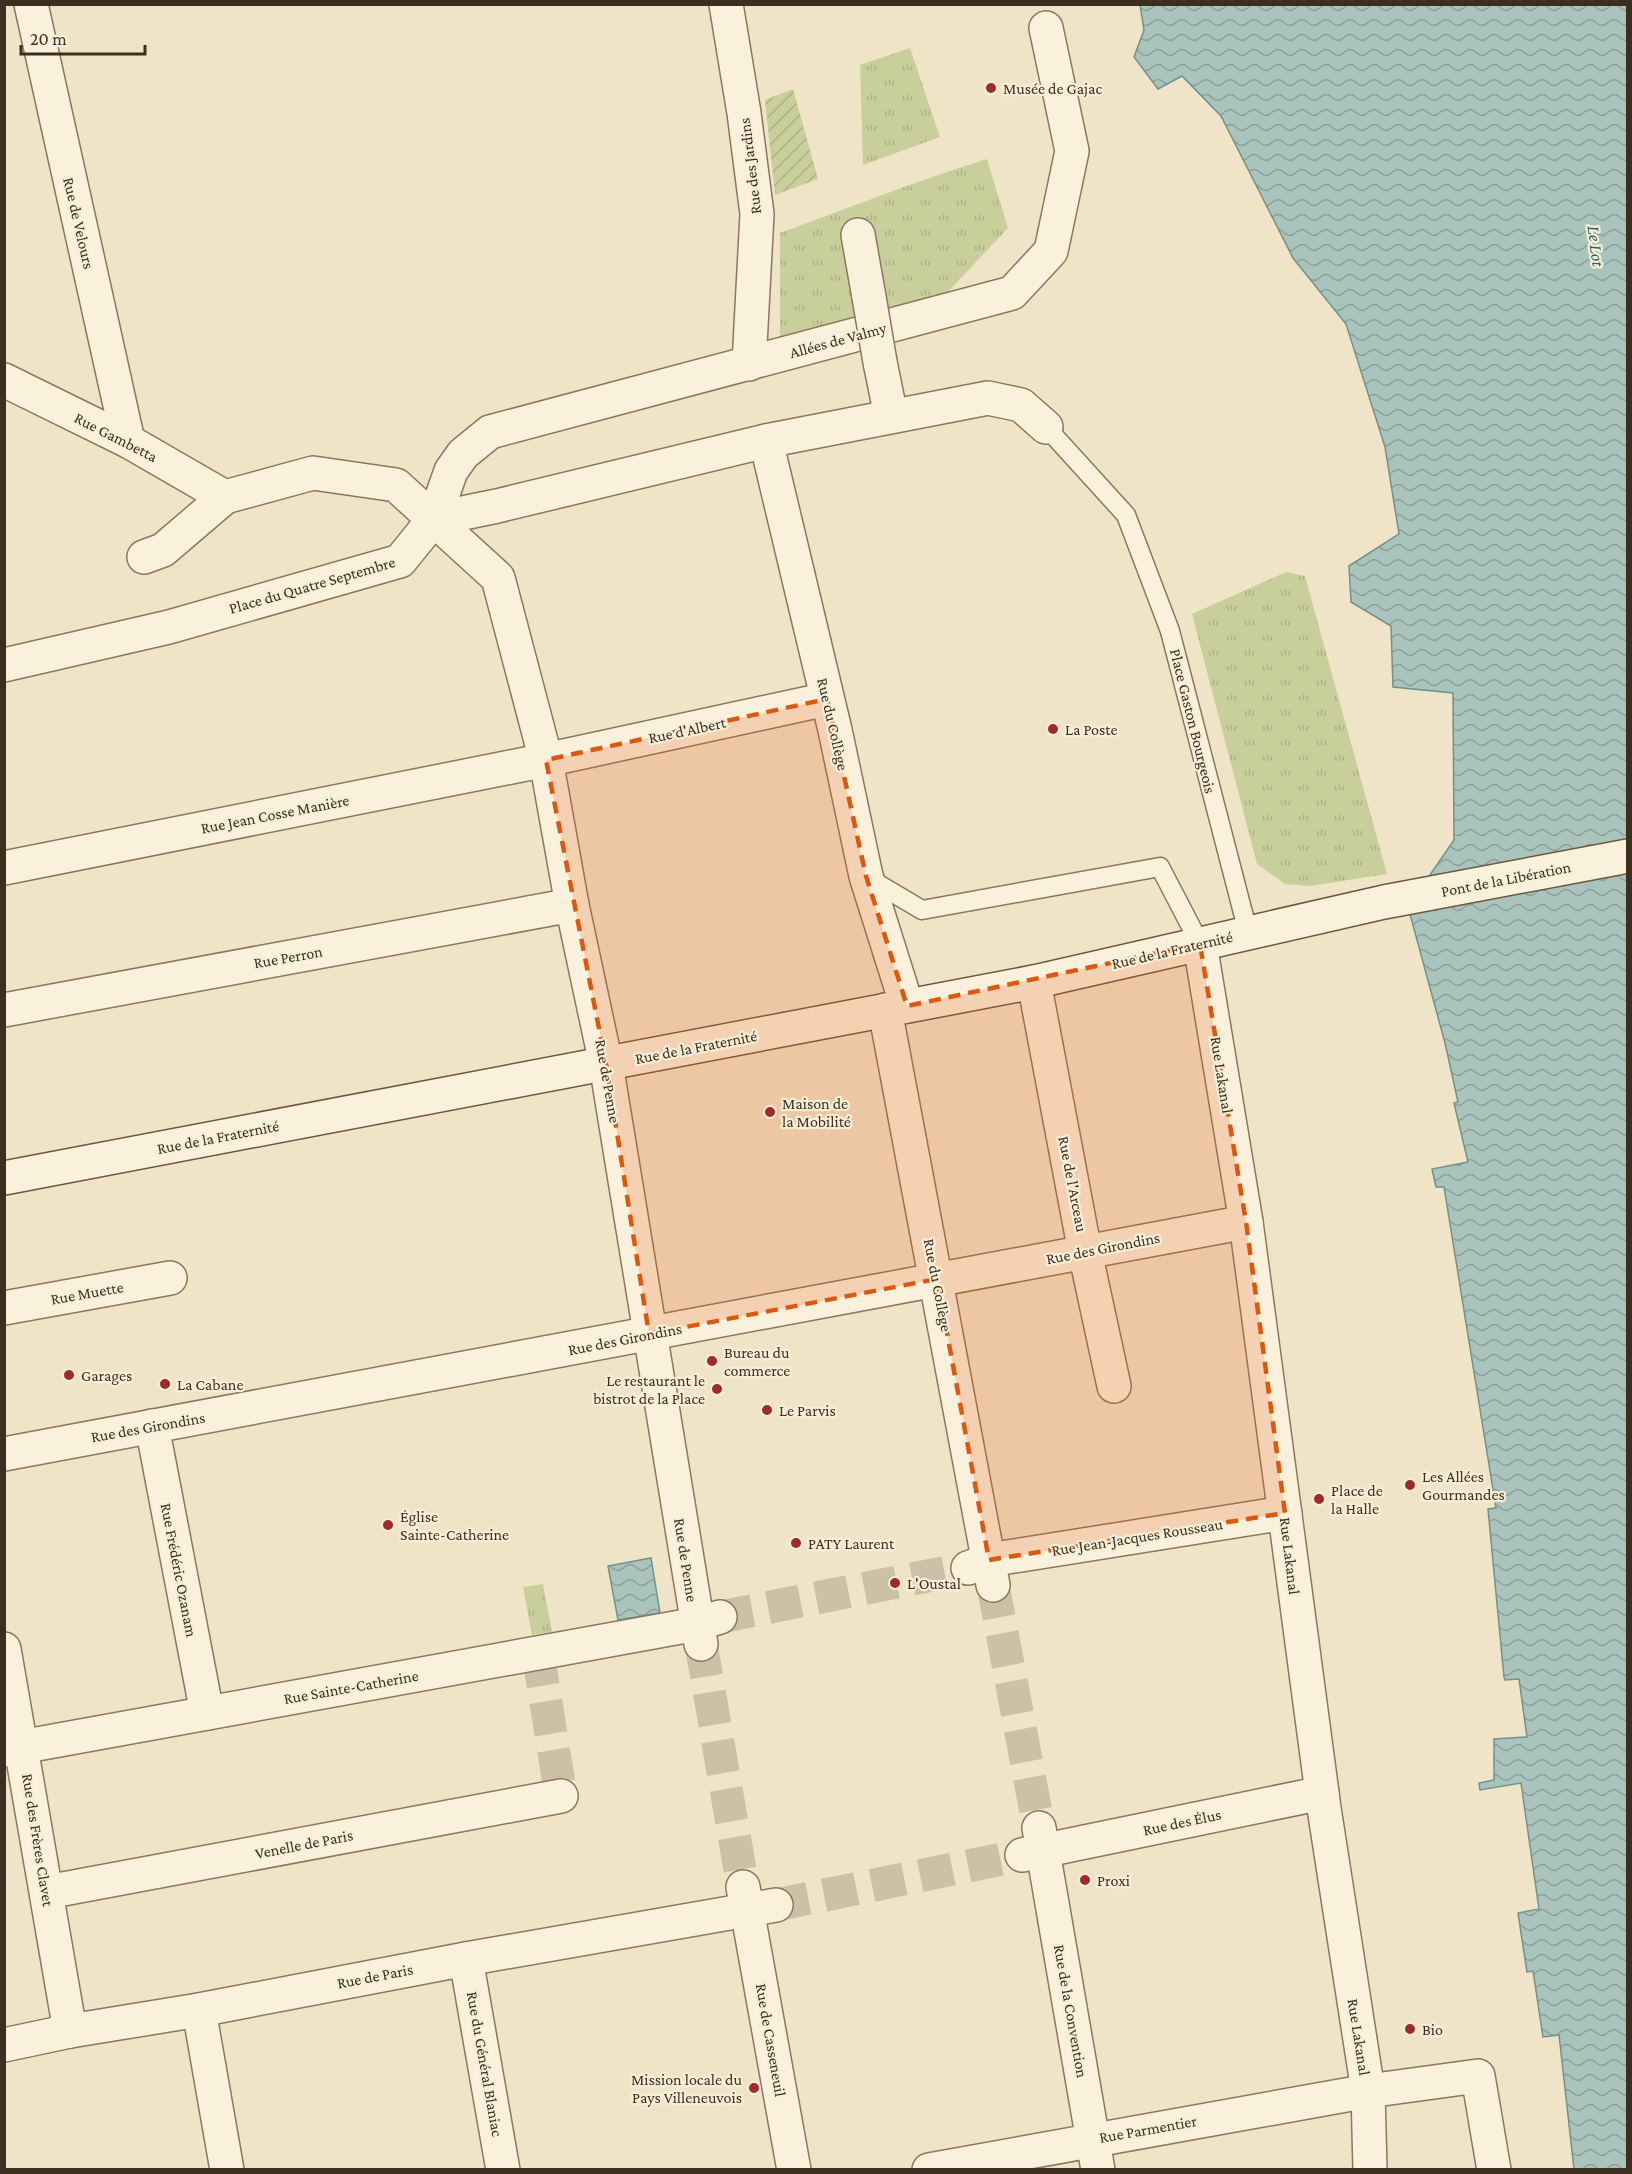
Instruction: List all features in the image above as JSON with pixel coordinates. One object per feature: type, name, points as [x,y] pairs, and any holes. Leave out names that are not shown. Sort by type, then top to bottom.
[{"type":"street","name":"Rue de Velours","points":[[31,4],[128,441]]},
{"type":"street","name":"Rue des Jardins","points":[[726,4],[758,214],[749,364]]},
{"type":"street","name":"Allées de Valmy","points":[[434,519],[451,471],[463,454],[490,432],[1012,293],[1051,251],[1072,151],[1046,28]]},
{"type":"street","points":[[858,235],[891,416]]},
{"type":"street","name":"Rue Gambetta","points":[[4,380],[128,441],[225,497]]},
{"type":"street","points":[[144,557],[163,550],[225,497],[313,473],[396,485],[434,519],[766,441],[988,398],[1021,405],[1046,427]]},
{"type":"street","name":"Rue du Collège","points":[[766,441],[835,730],[896,1008],[983,1571]]},
{"type":"street","name":"Rue de Penne","points":[[434,519],[498,578],[546,760],[572,905],[606,1064],[649,1334],[706,1628]]},
{"type":"street","name":"Place du Quatre Septembre","points":[[4,665],[169,627],[400,561],[434,519]]},
{"type":"street","name":"Rue d'Albert","points":[[546,760],[827,699]]},
{"type":"street","name":"Rue Jean Cosse Manière","points":[[4,868],[546,760]]},
{"type":"street","name":"Pont de la Libération","points":[[1384,902],[1628,856]]},
{"type":"street","name":"Rue de la Fraternité","points":[[4,1178],[1034,982],[1384,902]]},
{"type":"street","name":"Rue Perron","points":[[4,1010],[572,905]]},
{"type":"street","name":"Rue Lakanal","points":[[1200,944],[1246,1222],[1322,1793],[1368,2091],[1370,2169]]},
{"type":"street","name":"Rue de l'Arceau","points":[[1034,982],[1085,1252],[1114,1386]]},
{"type":"street","name":"Rue des Girondins","points":[[4,1454],[1246,1222]]},
{"type":"street","name":"Rue Muette","points":[[4,1308],[170,1278]]},
{"type":"street","name":"Rue Frédéric Ozanam","points":[[152,1426],[207,1713]]},
{"type":"street","name":"Rue Jean-Jacques Rousseau","points":[[983,1571],[1285,1513]]},
{"type":"street","name":"Rue Sainte-Catherine","points":[[14,1748],[706,1628]]},
{"type":"street","name":"Rue des Frères Clavet","points":[[4,1649],[14,1748],[47,1893],[70,2031]]},
{"type":"street","name":"Rue des Élus","points":[[1034,1845],[1322,1793]]},
{"type":"street","name":"Venelle de Paris","points":[[47,1893],[561,1796]]},
{"type":"street","name":"Rue de la Convention","points":[[1034,1845],[1096,2154]]},
{"type":"street","name":"Rue de Paris","points":[[4,2045],[466,1959],[755,1900]]},
{"type":"street","name":"Rue de Casseneuil","points":[[755,1900],[794,2169]]},
{"type":"street","name":"Rue du Général Blaniac","points":[[466,1959],[503,2169]]},
{"type":"street","points":[[199,2010],[225,2162]]},
{"type":"street","name":"Rue Parmentier","points":[[929,2169],[1096,2154],[1368,2091],[1478,2076],[1494,2169]]},
{"type":"lane","name":"Place Gaston Bourgeois","points":[[1046,427],[1126,515],[1170,631],[1248,932]]},
{"type":"lane","points":[[866,876],[922,910],[1160,867],[1200,944]]},
{"type":"highlighted area","points":[[827,699],[866,876],[907,1006],[1200,944],[1246,1222],[1285,1513],[989,1560],[937,1279],[649,1334],[606,1064],[546,760]]},
{"type":"green space","points":[[910,48],[940,137],[863,165],[860,65]]},
{"type":"green space","points":[[793,89],[818,179],[775,195],[765,100]]},
{"type":"green space","points":[[987,159],[1008,228],[945,295],[780,339],[780,233]]},
{"type":"green space","points":[[1286,572],[1305,576],[1387,874],[1310,886],[1285,884],[1257,864],[1192,614]]},
{"type":"green space","points":[[543,1584],[552,1632],[532,1635],[523,1587]]},
{"type":"water","name":"Le Lot","points":[[1140,5],[1627,5],[1627,2169],[1574,2169],[1559,2035],[1543,2037],[1533,1971],[1527,1972],[1518,1913],[1539,1909],[1521,1783],[1480,1790],[1479,1783],[1494,1780],[1494,1739],[1527,1737],[1519,1679],[1505,1680],[1504,1677],[1488,1509],[1496,1508],[1444,1187],[1436,1187],[1432,1169],[1468,1162],[1454,1103],[1458,1102],[1445,1043],[1408,907],[1454,840],[1453,693],[1393,687],[1391,626],[1351,602],[1349,566],[1399,534],[1385,447],[1346,324],[1293,258],[1221,116],[1182,76],[1158,89],[1134,57],[1144,30]]},
{"type":"water","points":[[651,1558],[660,1613],[618,1620],[608,1566]]},
{"type":"tunnel","points":[[720,1617],[968,1568]]},
{"type":"tunnel","points":[[993,1585],[1039,1828]]},
{"type":"tunnel","points":[[701,1644],[743,1887]]},
{"type":"tunnel","points":[[538,1653],[561,1796]]},
{"type":"tunnel","points":[[776,1905],[1022,1855]]},
{"type":"place","name":"Musée de Gajac","points":[[991,88]]},
{"type":"place","name":"La Poste","points":[[1053,729]]},
{"type":"place","name":"Maison de la Mobilité","points":[[770,1112]]},
{"type":"place","name":"Bureau du commerce","points":[[712,1361]]},
{"type":"place","name":"Garages","points":[[69,1375]]},
{"type":"place","name":"La Cabane","points":[[165,1384]]},
{"type":"place","name":"Le restaurant le bistrot de la Place","points":[[717,1389]]},
{"type":"place","name":"Le Parvis","points":[[767,1410]]},
{"type":"place","name":"Les Allées Gourmandes","points":[[1410,1485]]},
{"type":"place","name":"Place de la Halle","points":[[1319,1499]]},
{"type":"place","name":"Église Sainte-Catherine","points":[[388,1525]]},
{"type":"place","name":"PATY Laurent","points":[[796,1543]]},
{"type":"place","name":"L'Oustal","points":[[895,1583]]},
{"type":"place","name":"Proxi","points":[[1085,1880]]},
{"type":"place","name":"Bio","points":[[1410,2029]]},
{"type":"place","name":"Mission locale du Pays Villeneuvois","points":[[754,2088]]}]
